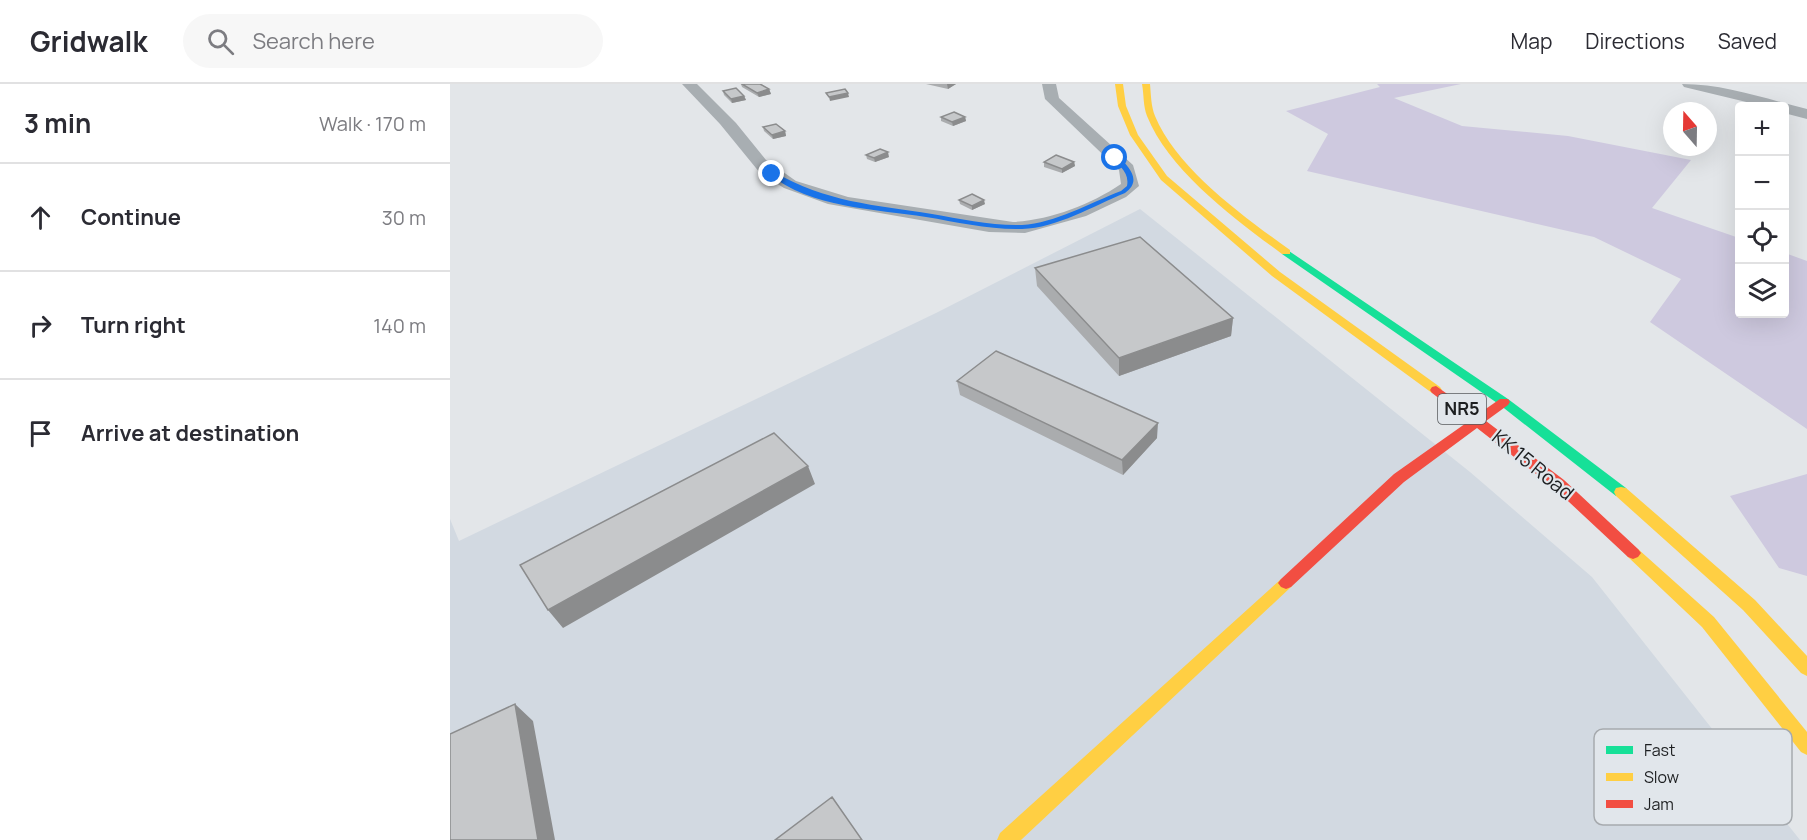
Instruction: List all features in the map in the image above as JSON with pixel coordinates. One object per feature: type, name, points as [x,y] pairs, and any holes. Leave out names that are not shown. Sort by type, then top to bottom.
[{"type":"main road","name":"KK 15 Road","points":[[1119,84],[1122,106],[1134,135],[1164,178],[1276,274],[1477,420],[1559,484],[1708,622],[1807,746]]},
{"type":"main road","name":"KK 15 Road","points":[[1146,84],[1151,116],[1178,158],[1226,205],[1280,249],[1504,402],[1621,492],[1749,605],[1807,668]]},
{"type":"main road","points":[[1007,840],[1399,478],[1504,402]]},
{"type":"street","points":[[689,84],[731,128],[754,158],[772,174],[798,189],[826,199],[861,205],[975,223],[1022,227],[1045,223],[1092,206],[1130,186],[1127,169],[1052,99],[1050,84]]},
{"type":"street","points":[[1689,84],[1763,102]]},
{"type":"street","points":[[1789,109],[1807,114]]},
{"type":"shaded area","points":[[1377,84],[1461,84],[1394,98],[1462,126],[1568,136],[1691,160],[1652,208],[1735,237],[1735,318],[1789,318],[1789,254],[1807,261],[1807,429],[1650,322],[1681,279],[1594,237],[1307,171],[1328,134],[1286,111],[1380,87]]},
{"type":"shaded area","points":[[1140,209],[1470,472],[1592,577],[1712,729],[1594,729],[1594,825],[1788,825],[1800,840],[450,840],[450,519],[459,541],[936,313]]},
{"type":"shaded area","points":[[1807,474],[1807,576],[1779,568],[1730,496]]},
{"type":"building","points":[[742,84],[760,84],[769,89],[757,93]]},
{"type":"building","points":[[736,88],[744,96],[731,99],[723,91]]},
{"type":"building","points":[[845,89],[848,93],[829,97],[826,93]]},
{"type":"building","points":[[954,112],[965,117],[952,122],[941,117]]},
{"type":"building","points":[[776,124],[785,131],[772,135],[763,127]]},
{"type":"building","points":[[880,149],[888,152],[874,158],[866,155]]},
{"type":"building","points":[[1056,155],[1074,162],[1062,169],[1044,162]]},
{"type":"building","points":[[972,194],[984,200],[972,206],[959,200]]},
{"type":"building","points":[[1140,237],[1233,318],[1119,358],[1035,268]]},
{"type":"building","points":[[996,351],[1158,423],[1122,460],[957,381]]},
{"type":"building","points":[[774,433],[808,466],[548,610],[520,565]]},
{"type":"building","points":[[515,704],[538,840],[450,840],[450,734]]},
{"type":"building","points":[[832,797],[862,840],[775,840]]},
{"type":"traffic: fast","points":[[1286,252],[1504,402],[1621,492]]},
{"type":"traffic: slow","points":[[1119,84],[1122,106],[1134,135],[1164,178],[1276,274],[1436,390]]},
{"type":"traffic: slow","points":[[1146,84],[1151,116],[1173,152],[1230,209],[1286,252]]},
{"type":"traffic: slow","points":[[1621,492],[1749,605],[1807,668]]},
{"type":"traffic: slow","points":[[1633,553],[1708,622],[1807,746]]},
{"type":"traffic: slow","points":[[1007,840],[1286,583]]},
{"type":"traffic: jam","points":[[1436,390],[1559,484],[1633,553]]},
{"type":"traffic: jam","points":[[1286,583],[1399,478],[1504,402]]},
{"type":"route","points":[[772,174],[798,189],[826,199],[975,223],[1022,227],[1045,223],[1123,192],[1130,186],[1131,181],[1127,169],[1115,158]]}]
